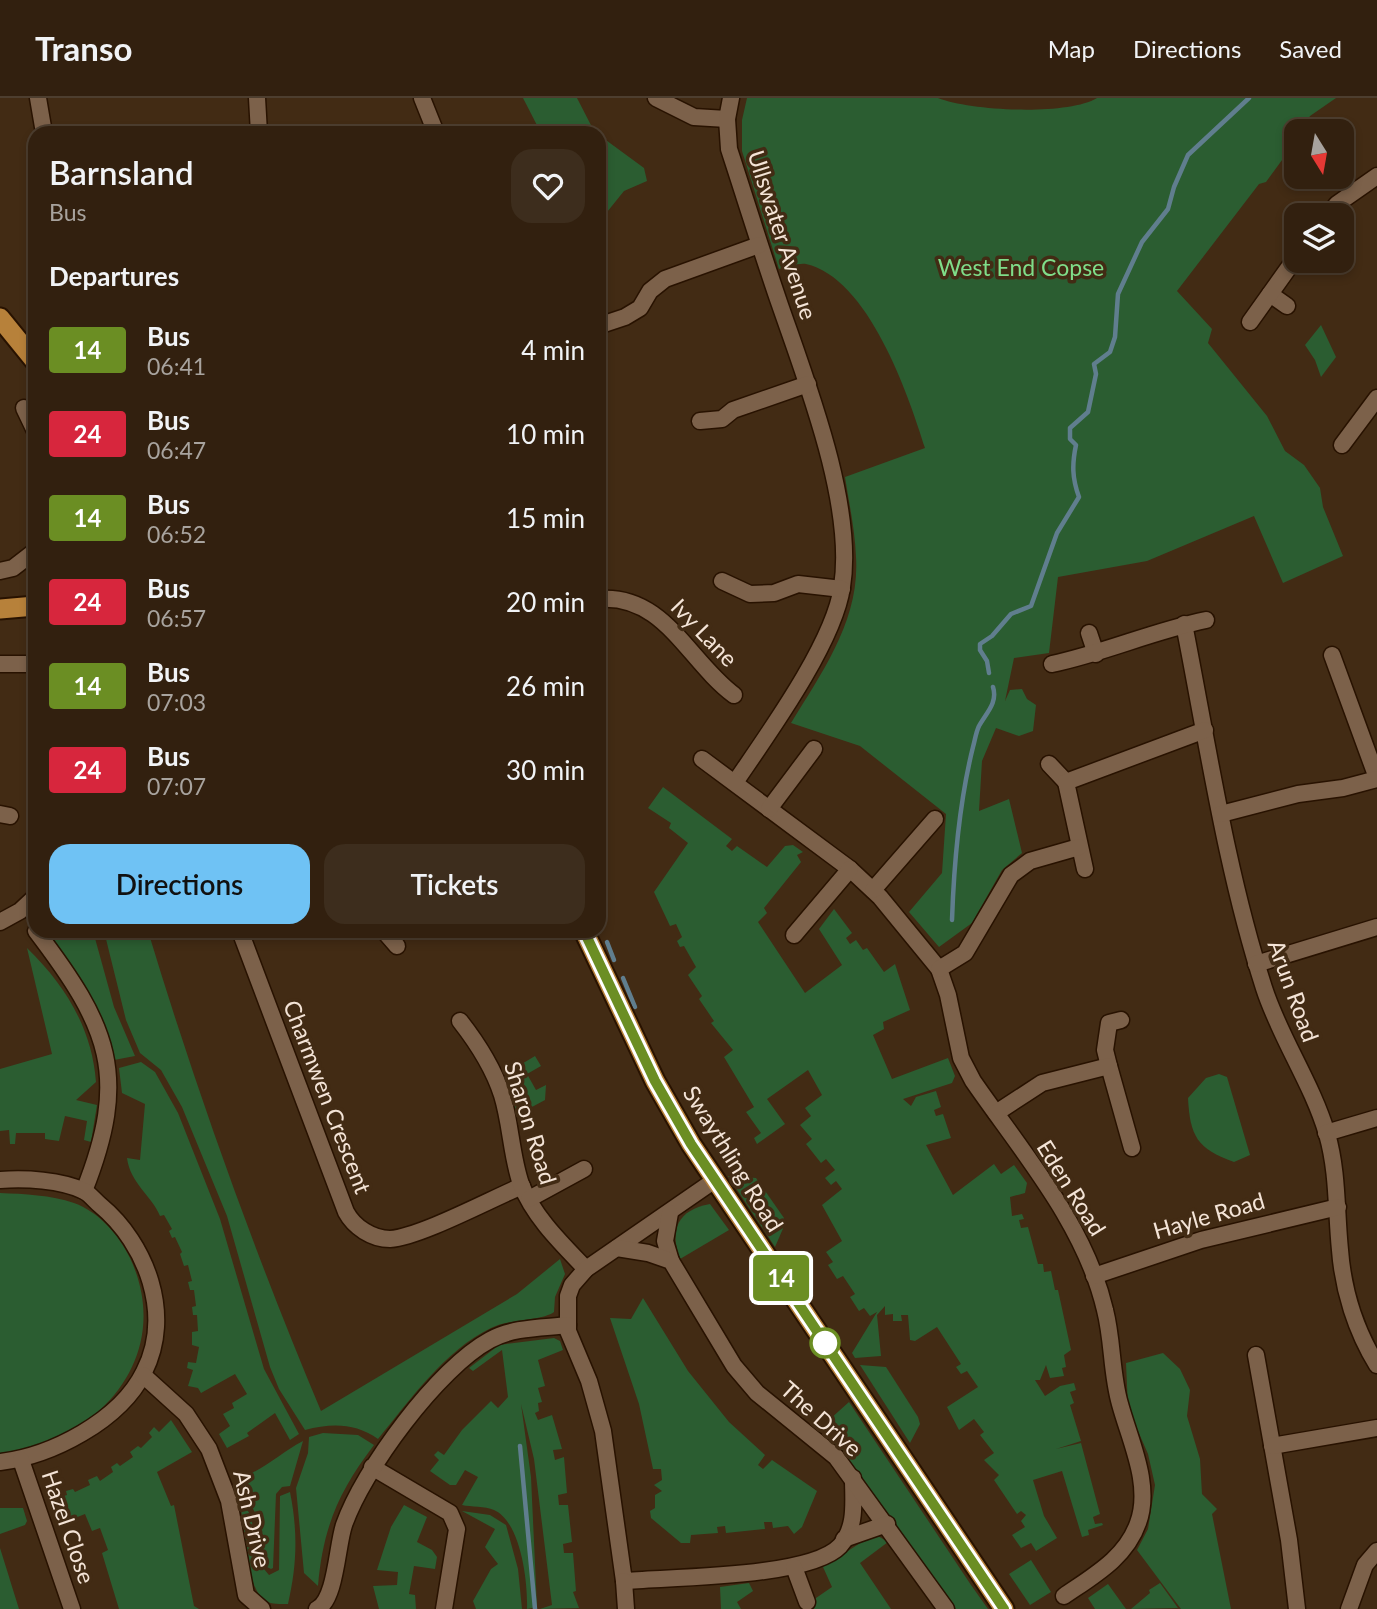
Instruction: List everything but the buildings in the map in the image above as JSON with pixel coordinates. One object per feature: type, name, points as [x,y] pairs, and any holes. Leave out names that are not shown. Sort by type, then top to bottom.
[{"type":"main road","points":[[0,318],[28,352]]},
{"type":"main road","points":[[0,609],[28,607]]},
{"type":"main road","name":"Swaythling Road","points":[[587,938],[655,1081],[715,1180],[1003,1609]]},
{"type":"street","points":[[37,98],[43,126]]},
{"type":"street","points":[[257,98],[259,126]]},
{"type":"street","points":[[422,98],[433,126]]},
{"type":"street","points":[[656,98],[694,117],[727,119]]},
{"type":"street","name":"Ullswater Avenue","points":[[730,98],[727,119],[729,149],[759,245],[808,384],[828,453],[845,554],[842,589],[832,622],[779,718],[736,782]]},
{"type":"street","points":[[1339,203],[1377,176]]},
{"type":"street","points":[[606,323],[640,308],[650,279],[759,245]]},
{"type":"street","points":[[1250,322],[1285,273]]},
{"type":"street","points":[[1270,294],[1287,306]]},
{"type":"street","points":[[700,421],[722,419],[733,410],[808,384]]},
{"type":"street","points":[[1342,445],[1375,405]]},
{"type":"street","points":[[24,408],[28,416]]},
{"type":"street","points":[[0,571],[13,568],[28,556]]},
{"type":"street","points":[[722,581],[750,594],[774,593],[799,584],[842,589]]},
{"type":"street","name":"Ivy Lane","points":[[606,599],[615,598],[649,609],[669,626],[716,681],[734,695]]},
{"type":"street","points":[[1052,664],[1096,654],[1184,624],[1206,620]]},
{"type":"street","name":"Arun Road","points":[[1184,624],[1221,814],[1256,964],[1275,1019],[1326,1133],[1338,1207],[1343,1281],[1376,1360]]},
{"type":"street","points":[[1089,633],[1096,654]]},
{"type":"street","points":[[1221,814],[1298,794],[1343,788],[1377,779],[1332,654]]},
{"type":"street","points":[[0,664],[28,664]]},
{"type":"street","points":[[1066,782],[1205,730]]},
{"type":"street","points":[[769,809],[814,749]]},
{"type":"street","name":"Eden Road","points":[[702,759],[850,869],[873,890],[939,969],[948,995],[961,1058],[1083,1244],[1106,1311],[1110,1361],[1139,1467],[1143,1498],[1139,1522],[1127,1546],[1108,1565],[1064,1596]]},
{"type":"street","points":[[1049,764],[1066,782],[1085,869]]},
{"type":"street","points":[[873,890],[934,819]]},
{"type":"street","points":[[939,969],[965,953],[1011,875],[1030,861],[1079,847]]},
{"type":"street","points":[[794,935],[850,869]]},
{"type":"street","points":[[0,922],[28,904]]},
{"type":"street","points":[[20,911],[28,920]]},
{"type":"street","points":[[1256,964],[1377,927]]},
{"type":"street","points":[[41,938],[90,1011],[106,1060],[107,1122],[84,1192]]},
{"type":"street","name":"Charmwen Crescent","points":[[243,938],[346,1212],[357,1226],[380,1238],[409,1235],[584,1169]]},
{"type":"street","points":[[390,938],[397,946]]},
{"type":"street","points":[[1121,1020],[1109,1023],[1105,1035],[1109,1066],[1132,1148]]},
{"type":"street","name":"Sharon Road","points":[[460,1021],[494,1072],[502,1096],[511,1147],[526,1193],[547,1226],[586,1269]]},
{"type":"street","points":[[996,1113],[1042,1083],[1109,1066]]},
{"type":"street","points":[[1326,1133],[1377,1118]]},
{"type":"street","points":[[0,1180],[39,1181],[84,1192],[113,1216],[144,1261],[153,1291],[156,1332],[144,1375],[123,1400],[91,1427],[53,1449],[21,1460],[0,1462]]},
{"type":"street","points":[[626,1609],[603,1431],[568,1325],[568,1296],[572,1285],[586,1269],[715,1180]]},
{"type":"street","name":"Hayle Road","points":[[1094,1276],[1201,1240],[1338,1207]]},
{"type":"street","name":"The Drive","points":[[670,1213],[665,1241],[671,1261],[734,1366],[757,1393],[836,1457],[946,1609]]},
{"type":"street","points":[[617,1248],[648,1253],[671,1261]]},
{"type":"street","points":[[321,1608],[332,1585],[342,1529],[355,1495],[372,1467],[418,1408],[476,1348],[505,1334],[568,1325]]},
{"type":"street","points":[[1256,1355],[1297,1609]]},
{"type":"street","name":"Ash Drive","points":[[144,1375],[181,1409],[209,1449],[229,1501],[246,1595],[262,1609]]},
{"type":"street","points":[[1272,1446],[1327,1434],[1364,1433],[1377,1428]]},
{"type":"street","name":"Hazel Close","points":[[21,1460],[72,1609]]},
{"type":"street","points":[[372,1467],[450,1513],[454,1520],[457,1529],[444,1609]]},
{"type":"street","points":[[624,1581],[794,1567],[817,1560],[839,1546],[851,1527],[853,1478]]},
{"type":"street","points":[[844,1539],[887,1524]]},
{"type":"street","points":[[1349,1609],[1364,1565],[1377,1551]]},
{"type":"street","points":[[794,1567],[807,1602]]},
{"type":"green space","points":[[523,98],[577,98],[591,126],[537,126]]},
{"type":"green space","name":"West End Copse","points":[[747,98],[938,98],[973,106],[1019,110],[1064,107],[1083,104],[1097,98],[1336,98],[1308,119],[1284,119],[1284,157],[1266,182],[1259,184],[1177,291],[1212,329],[1208,343],[1267,416],[1285,451],[1304,465],[1320,488],[1323,507],[1343,556],[1283,583],[1254,516],[1147,561],[1058,577],[1049,653],[1014,658],[1005,701],[1010,690],[1022,689],[1027,699],[1036,705],[1033,731],[1019,736],[996,728],[982,761],[979,811],[1009,799],[1022,853],[1002,870],[972,923],[939,947],[909,912],[942,873],[946,814],[860,746],[791,723],[837,644],[852,602],[856,557],[845,477],[925,448],[896,369],[866,314],[848,291],[828,274],[806,264],[779,269],[742,151],[742,120]]},
{"type":"green space","points":[[606,140],[644,168],[647,181],[624,191],[606,213]]},
{"type":"green space","points":[[1321,325],[1336,357],[1321,377],[1315,360],[1305,345]]},
{"type":"green space","points":[[663,787],[732,839],[726,846],[732,851],[737,846],[767,867],[785,846],[793,845],[803,852],[797,855],[801,862],[764,908],[767,913],[758,922],[805,993],[842,965],[819,929],[834,909],[852,933],[846,938],[850,944],[856,940],[863,950],[867,948],[884,972],[895,964],[910,1010],[883,1022],[884,1029],[873,1035],[892,1079],[948,1058],[955,1076],[952,1083],[903,1099],[911,1106],[916,1097],[936,1091],[941,1107],[934,1110],[936,1116],[943,1114],[951,1138],[926,1145],[953,1195],[994,1164],[1001,1174],[1014,1165],[1027,1183],[1025,1193],[1010,1197],[1012,1216],[1022,1214],[1024,1219],[1019,1220],[1021,1228],[1028,1227],[1038,1264],[1043,1264],[1044,1272],[1051,1271],[1055,1290],[1058,1290],[1071,1350],[1064,1355],[1064,1376],[1050,1378],[1046,1365],[1040,1380],[1035,1380],[1045,1396],[1060,1386],[1074,1383],[1076,1390],[1070,1392],[1074,1403],[1070,1405],[1081,1441],[1056,1449],[1081,1443],[1100,1514],[1093,1517],[1095,1524],[1103,1525],[1088,1530],[1089,1535],[1082,1537],[1062,1471],[1033,1480],[1044,1516],[1057,1538],[1036,1551],[1031,1543],[1021,1548],[1012,1535],[1025,1527],[1021,1521],[1026,1515],[1021,1511],[1017,1514],[994,1480],[999,1475],[984,1460],[994,1453],[980,1435],[984,1432],[974,1419],[959,1430],[947,1407],[978,1387],[967,1371],[961,1374],[956,1367],[961,1364],[937,1327],[915,1341],[910,1340],[908,1315],[901,1315],[902,1321],[893,1321],[893,1314],[885,1315],[885,1306],[877,1315],[881,1356],[855,1358],[852,1353],[877,1312],[870,1316],[864,1308],[859,1311],[850,1297],[855,1294],[843,1276],[837,1279],[828,1265],[833,1262],[826,1252],[842,1241],[822,1205],[842,1189],[836,1181],[831,1185],[825,1178],[835,1170],[826,1159],[821,1163],[806,1144],[812,1139],[800,1125],[811,1116],[805,1108],[822,1095],[808,1070],[767,1099],[785,1124],[757,1144],[754,1138],[761,1133],[746,1112],[754,1107],[724,1057],[733,1050],[711,1023],[714,1021],[699,999],[702,996],[688,975],[696,967],[684,946],[680,947],[677,941],[682,937],[676,924],[670,926],[654,892],[688,843],[669,828],[671,823],[648,808]]},
{"type":"green space","points":[[49,938],[95,938],[114,1007],[135,1056],[114,1060],[104,1023]]},
{"type":"green space","points":[[106,938],[150,938],[228,1173],[321,1411],[517,1294],[560,1259],[565,1274],[555,1297],[554,1312],[498,1325],[474,1337],[429,1377],[378,1439],[352,1427],[325,1426],[305,1430],[279,1389],[270,1367],[227,1216],[182,1107],[161,1070],[140,1053],[126,1020]]},
{"type":"green space","points":[[27,948],[64,992],[89,1043],[96,1082],[76,1100],[97,1105],[91,1142],[84,1140],[87,1121],[65,1116],[59,1141],[45,1139],[45,1133],[16,1133],[15,1144],[10,1144],[9,1130],[0,1131],[0,1069],[52,1054]]},
{"type":"green space","points":[[535,1056],[541,1066],[527,1074],[536,1090],[546,1085],[545,1100],[517,1115],[505,1074]]},
{"type":"green space","points":[[141,1062],[155,1072],[178,1113],[220,1219],[264,1369],[299,1434],[290,1440],[275,1413],[247,1433],[249,1436],[227,1448],[219,1434],[230,1426],[223,1414],[234,1408],[232,1403],[247,1394],[235,1374],[201,1393],[198,1388],[188,1386],[193,1370],[187,1368],[188,1362],[196,1363],[199,1347],[192,1345],[192,1332],[198,1331],[197,1315],[193,1315],[192,1307],[196,1306],[194,1290],[190,1290],[188,1282],[192,1281],[188,1265],[184,1266],[180,1254],[182,1252],[175,1237],[172,1238],[169,1231],[172,1229],[164,1215],[160,1216],[132,1175],[127,1158],[140,1160],[145,1104],[122,1093],[119,1068]]},
{"type":"green space","points":[[1219,1074],[1227,1077],[1250,1155],[1234,1162],[1204,1146],[1194,1132],[1191,1122],[1188,1098],[1206,1078]]},
{"type":"green space","points":[[728,1176],[756,1178],[784,1218],[785,1224],[775,1247]]},
{"type":"green space","points":[[0,1193],[65,1200],[92,1212],[107,1225],[130,1258],[142,1294],[143,1329],[135,1360],[119,1389],[96,1413],[68,1433],[36,1446],[0,1453]]},
{"type":"green space","points":[[710,1204],[729,1230],[680,1259],[676,1239],[679,1223],[690,1211]]},
{"type":"green space","points":[[643,1298],[688,1371],[729,1422],[765,1455],[758,1465],[763,1469],[772,1460],[817,1491],[802,1527],[794,1534],[788,1526],[773,1528],[772,1522],[764,1522],[765,1529],[726,1533],[725,1526],[717,1527],[718,1533],[691,1535],[690,1543],[681,1543],[651,1518],[650,1511],[655,1508],[655,1495],[662,1491],[654,1485],[662,1480],[661,1469],[653,1469],[639,1404],[610,1318],[631,1319]]},
{"type":"green space","points":[[554,1338],[560,1341],[563,1350],[538,1360],[545,1386],[538,1388],[542,1402],[538,1403],[539,1411],[535,1413],[538,1420],[552,1415],[562,1449],[553,1450],[555,1460],[564,1457],[567,1493],[558,1495],[559,1505],[568,1505],[572,1542],[563,1544],[564,1553],[573,1553],[576,1591],[573,1592],[579,1608],[540,1609],[552,1605],[534,1459],[521,1404],[531,1477],[537,1607],[527,1609],[524,1569],[517,1539],[511,1527],[494,1510],[462,1505],[478,1477],[465,1470],[456,1485],[450,1485],[430,1471],[439,1460],[434,1455],[438,1451],[444,1455],[462,1430],[491,1401],[498,1408],[508,1397],[502,1350],[473,1371],[469,1368],[499,1345]]},
{"type":"green space","points":[[1163,1353],[1180,1369],[1190,1390],[1187,1416],[1200,1459],[1202,1494],[1217,1509],[1212,1514],[1231,1609],[1181,1609],[1137,1550],[1148,1529],[1155,1485],[1148,1454],[1128,1408],[1126,1363]]},
{"type":"green space","points":[[860,1365],[886,1367],[918,1417],[920,1424],[910,1443]]},
{"type":"green space","points":[[849,1402],[988,1609],[956,1609],[820,1428]]},
{"type":"green space","points":[[171,1420],[192,1452],[157,1472],[171,1506],[174,1505],[194,1606],[199,1609],[119,1609],[102,1553],[108,1550],[100,1528],[92,1531],[85,1514],[65,1522],[60,1520],[51,1500],[67,1495],[66,1491],[73,1489],[75,1492],[90,1485],[88,1480],[97,1476],[100,1481],[113,1472],[111,1467],[117,1463],[120,1466],[133,1457],[130,1452],[138,1446],[141,1448],[152,1437],[149,1433],[154,1427],[159,1432]]},
{"type":"green space","points":[[323,1433],[358,1435],[374,1445],[351,1478],[335,1511],[324,1546],[318,1586],[304,1573],[296,1488],[308,1453],[309,1437]]},
{"type":"green space","points":[[303,1441],[290,1486],[282,1487],[276,1494],[271,1569],[265,1566],[256,1515],[238,1478],[263,1467]]},
{"type":"green space","points":[[290,1492],[295,1535],[293,1576],[288,1604],[273,1604],[261,1597],[252,1578],[240,1498],[251,1516],[259,1563],[269,1575],[279,1570],[280,1496]]},
{"type":"green space","points":[[404,1505],[427,1517],[417,1542],[432,1550],[437,1557],[435,1569],[414,1566],[409,1594],[415,1595],[416,1609],[379,1609],[373,1586],[397,1585],[398,1572],[377,1570],[391,1527]]},
{"type":"green space","points":[[0,1508],[23,1508],[27,1521],[25,1525],[0,1534]]},
{"type":"green space","points":[[462,1511],[490,1515],[506,1525],[518,1569],[522,1609],[476,1609],[473,1601],[491,1569],[498,1564],[485,1547],[495,1529]]},
{"type":"green space","points":[[878,1536],[888,1542],[860,1563],[891,1609],[800,1609],[832,1587],[823,1567],[868,1538]]},
{"type":"green space","points":[[0,1548],[19,1609],[0,1609]]},
{"type":"green space","points":[[1031,1560],[1051,1592],[1030,1605],[1009,1574]]},
{"type":"green space","points":[[749,1583],[753,1591],[737,1602],[741,1609],[721,1609],[720,1587]]},
{"type":"green space","points":[[1160,1583],[1178,1608],[1131,1609],[1150,1593],[1149,1590]]},
{"type":"green space","points":[[1108,1584],[1126,1609],[1095,1609],[1088,1598]]},
{"type":"waterway","points":[[989,673],[980,644],[992,636],[1011,614],[1031,606],[1057,533],[1079,497],[1073,471],[1076,445],[1070,439],[1070,428],[1088,412],[1096,374],[1094,364],[1110,352],[1115,337],[1118,294],[1142,242],[1168,209],[1188,155],[1249,98]]},
{"type":"waterway","points":[[952,920],[964,790],[977,731],[993,703],[993,687]]},
{"type":"waterway","points":[[607,942],[614,960]]},
{"type":"waterway","points":[[623,978],[635,1007]]},
{"type":"waterway","points":[[520,1446],[535,1609]]},
{"type":"bus line","name":"14","points":[[587,938],[655,1081],[691,1144],[1004,1609]]}]
